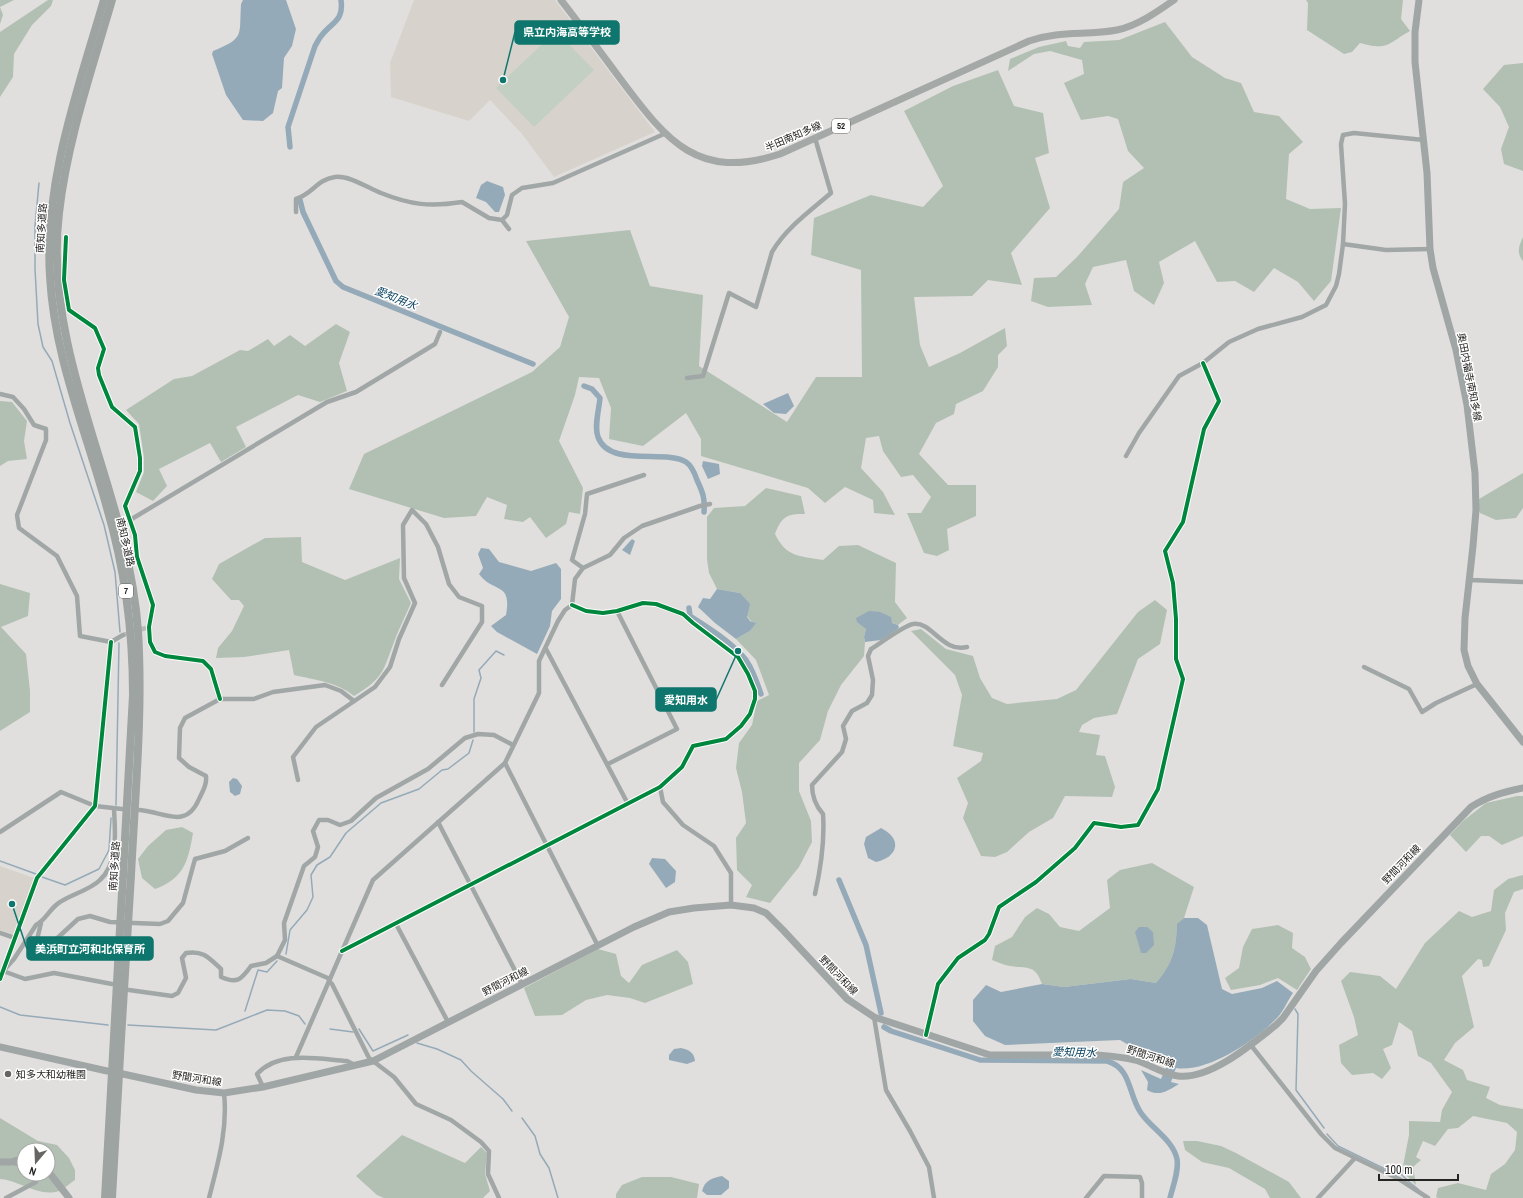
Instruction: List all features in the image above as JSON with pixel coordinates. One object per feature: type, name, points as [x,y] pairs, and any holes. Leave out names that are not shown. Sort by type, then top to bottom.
[{"type":"highway","name":"南知多道路","points":[[104,0],[60,162],[51,215],[49,245],[50,276],[58,338],[74,399],[116,540],[123,573],[131,631],[132,702],[105,1198]]},
{"type":"highway","name":"南知多道路","points":[[112,0],[68,163],[59,215],[57,240],[59,291],[67,342],[123,538],[131,572],[138,633],[139,690],[137,765],[112,1198]]},
{"type":"main road","name":"半田南知多線","points":[[561,0],[664,134],[676,144],[695,154],[714,160],[736,163],[764,159],[815,138],[1029,41],[1043,36],[1064,33],[1118,30],[1139,22],[1174,0]]},
{"type":"main road","name":"奥田内福寺南知多線","points":[[1419,0],[1415,32],[1415,62],[1424,140],[1430,249],[1433,268],[1456,350],[1468,412],[1475,473],[1476,510],[1465,618],[1464,650],[1468,666],[1477,684],[1523,742]]},
{"type":"main road","name":"野間河和線","points":[[123,1074],[196,1090],[224,1093],[263,1087],[355,1066],[373,1061],[597,944],[669,912],[742,905],[766,913],[836,988],[856,1006],[874,1017],[926,1035],[990,1054],[1098,1054],[1135,1060],[1177,1076],[1198,1074],[1206,1072],[1250,1044],[1283,1018],[1316,971],[1340,943],[1471,807],[1484,799],[1497,794],[1523,788]]},
{"type":"main road","points":[[0,1047],[107,1071]]},
{"type":"main road","points":[[0,1162],[16,1160]]},
{"type":"main road","points":[[56,1181],[70,1198]]},
{"type":"street","points":[[502,220],[507,215],[512,195],[522,188],[554,183],[664,134]]},
{"type":"street","points":[[1126,456],[1139,433],[1179,376],[1203,363],[1229,342],[1258,330],[1302,317],[1326,305],[1336,286],[1344,244],[1345,204],[1341,144],[1343,135],[1354,134],[1424,140]]},
{"type":"street","points":[[687,378],[703,376],[729,293],[756,307],[772,252],[777,244],[785,234],[831,193],[815,138]]},
{"type":"street","points":[[296,212],[296,199],[309,194],[322,180],[337,177],[418,204],[437,206],[462,202],[489,218],[502,220],[509,228]]},
{"type":"street","points":[[66,237],[64,280],[69,310],[95,328],[104,349],[98,368],[99,375],[112,407],[135,427],[140,458],[140,470],[125,506],[135,535],[137,557],[153,605],[149,627],[150,642],[155,652],[165,656],[203,661],[211,669],[220,699]]},
{"type":"street","points":[[1344,244],[1386,250],[1430,249]]},
{"type":"street","points":[[130,520],[327,402],[356,392],[435,344],[440,332]]},
{"type":"street","points":[[926,1035],[938,984],[958,958],[985,940],[989,934],[999,907],[1036,882],[1075,848],[1094,822],[1121,827],[1138,825],[1158,789],[1183,679],[1176,659],[1176,619],[1173,583],[1165,552],[1183,522],[1204,429],[1219,401],[1203,363]]},
{"type":"street","points":[[0,394],[13,397],[24,409],[34,425],[46,429],[46,440],[17,514],[19,528],[56,556],[77,596],[80,636],[111,642],[123,635]]},
{"type":"street","points":[[583,568],[572,560],[586,514],[587,494],[644,476]]},
{"type":"street","points":[[296,1057],[373,880],[505,763],[513,745],[525,725],[539,693],[540,661],[558,621],[565,610],[572,605],[575,579],[583,568],[610,555],[624,538],[642,526],[710,504]]},
{"type":"street","points":[[298,780],[293,757],[316,727],[375,687],[390,667],[399,639],[415,603],[404,578],[403,524],[412,510],[426,524],[438,547],[450,584],[459,597],[482,606],[482,622],[442,685]]},
{"type":"street","points":[[1470,580],[1523,582]]},
{"type":"street","points":[[342,951],[660,787],[682,767],[693,746],[726,739],[741,726],[750,714],[755,699],[754,691],[748,674],[738,657],[683,614],[656,604],[643,603],[617,611],[603,613],[586,611],[572,605]]},
{"type":"street","points":[[608,764],[677,729],[617,611]]},
{"type":"street","points":[[815,894],[823,853],[824,836],[823,814],[817,808],[812,785],[842,752],[846,739],[843,726],[852,711],[867,703],[872,696],[873,680],[868,656],[871,649],[912,624],[921,624],[947,645],[961,649],[967,647]]},
{"type":"street","points":[[0,979],[37,878],[95,806],[111,642]]},
{"type":"street","points":[[546,649],[628,804]]},
{"type":"street","points":[[1364,667],[1408,689],[1422,712],[1436,703],[1477,684]]},
{"type":"street","points":[[140,810],[152,811],[174,818],[186,815],[196,805],[206,782],[206,776],[188,767],[179,758],[180,728],[185,718],[220,699],[254,699],[273,692],[325,685],[341,691],[354,701]]},
{"type":"street","points":[[129,990],[172,996],[178,994],[186,978],[182,958],[186,953],[196,951],[206,954],[221,969],[221,976],[231,981],[242,978],[251,966],[266,963],[277,956],[285,940],[284,923],[304,866],[315,857],[318,847],[313,831],[319,820],[328,820],[340,825],[351,821],[376,798],[428,769],[465,738],[478,734],[494,735],[513,745]]},
{"type":"street","points":[[505,763],[597,944]]},
{"type":"street","points":[[660,787],[663,802],[683,825],[714,846],[730,872],[731,905]]},
{"type":"street","points":[[0,832],[61,792],[95,806],[122,809]]},
{"type":"street","points":[[114,809],[115,851],[110,866],[101,880],[55,905],[41,923],[35,948],[36,953],[39,955],[78,919],[90,916],[110,922],[134,924],[160,924],[168,921],[182,903],[195,858],[225,851],[248,838]]},
{"type":"street","points":[[438,822],[522,984]]},
{"type":"street","points":[[3,971],[14,959],[36,925],[41,923]]},
{"type":"street","points":[[396,924],[448,1022]]},
{"type":"street","points":[[0,933],[15,938]]},
{"type":"street","points":[[277,956],[330,980],[370,1058],[394,1077],[416,1104],[451,1120],[481,1142],[489,1152],[488,1174],[498,1198]]},
{"type":"street","points":[[3,971],[25,979],[54,973],[112,984]]},
{"type":"street","points":[[874,1017],[886,1090],[929,1167],[934,1198]]},
{"type":"street","points":[[1250,1044],[1322,1134],[1335,1148],[1399,1179],[1428,1198]]},
{"type":"street","points":[[263,1087],[257,1074],[264,1066],[296,1057],[347,1061],[355,1066]]},
{"type":"street","points":[[209,1198],[222,1150],[226,1109],[224,1093]]},
{"type":"street","points":[[1318,1198],[1355,1158]]},
{"type":"street","points":[[11,1162],[16,1163]]},
{"type":"street","points":[[1086,1198],[1104,1176],[1133,1176],[1140,1177],[1142,1183],[1142,1198]]},
{"type":"street","points":[[6,1198],[36,1182]]},
{"type":"shaded area","points":[[414,0],[555,0],[655,132],[554,177],[522,134],[490,100],[469,121],[391,97],[390,63]]},
{"type":"shaded area","points":[[0,866],[34,878],[14,935],[0,930]]},
{"type":"green space","points":[[0,0],[14,0],[0,7]]},
{"type":"green space","points":[[48,0],[53,0],[51,6],[32,25],[14,54],[13,77],[0,97],[0,32]]},
{"type":"green space","points":[[1306,0],[1403,0],[1401,19],[1410,31],[1387,45],[1376,46],[1360,43],[1352,52],[1344,54],[1307,30],[1308,3]]},
{"type":"green space","points":[[0,7],[3,15],[0,24]]},
{"type":"green space","points":[[1165,22],[1192,57],[1225,78],[1241,83],[1254,112],[1279,116],[1303,142],[1289,154],[1286,199],[1310,209],[1341,208],[1331,281],[1314,301],[1298,282],[1274,268],[1254,292],[1235,281],[1217,282],[1195,241],[1159,262],[1164,283],[1154,305],[1134,291],[1126,260],[1093,267],[1085,284],[1092,305],[1048,307],[1031,301],[1034,278],[1056,277],[1077,257],[1119,209],[1123,182],[1144,168],[1128,151],[1118,119],[1108,116],[1081,120],[1064,83],[1084,74],[1082,60],[1050,51],[1034,54],[1008,71],[1010,59],[1039,47],[1066,41],[1068,46],[1080,48],[1084,42],[1119,40]]},
{"type":"green space","points":[[556,31],[594,70],[534,127],[496,88]]},
{"type":"green space","points":[[1523,63],[1523,171],[1504,164],[1501,149],[1509,127],[1500,107],[1483,89],[1504,65]]},
{"type":"green space","points":[[998,70],[1014,106],[1043,113],[1049,153],[1035,158],[1050,208],[1011,253],[1022,285],[988,280],[972,296],[914,297],[920,345],[929,367],[960,353],[1005,328],[1007,346],[998,355],[998,367],[983,391],[956,404],[954,414],[936,423],[919,454],[948,485],[976,485],[976,516],[947,529],[949,550],[937,556],[924,553],[907,513],[921,513],[931,497],[913,475],[901,477],[883,451],[879,436],[866,438],[861,468],[883,492],[895,515],[874,513],[873,500],[845,487],[825,503],[808,488],[701,456],[701,439],[686,413],[643,446],[609,439],[611,408],[599,378],[579,377],[575,395],[559,441],[583,488],[580,514],[569,512],[566,524],[546,538],[530,517],[523,522],[504,519],[507,505],[487,497],[476,516],[444,518],[349,489],[364,454],[532,372],[560,347],[569,317],[526,241],[630,230],[650,286],[703,295],[699,366],[787,422],[816,377],[862,377],[861,270],[811,255],[814,218],[871,195],[923,207],[943,186],[904,111],[953,86]]},
{"type":"green space","points":[[1523,237],[1523,261],[1519,255],[1519,246]]},
{"type":"green space","points":[[336,324],[350,332],[339,363],[347,391],[320,402],[298,395],[236,427],[246,447],[221,462],[210,443],[159,469],[167,486],[153,501],[136,492],[144,472],[144,458],[139,424],[126,410],[174,379],[192,376],[240,350],[248,351],[268,339],[274,346],[290,335],[305,346]]},
{"type":"green space","points":[[0,401],[12,402],[27,421],[24,441],[27,459],[8,461],[0,466]]},
{"type":"green space","points":[[1523,473],[1523,508],[1516,518],[1496,520],[1480,513],[1477,506],[1479,499]]},
{"type":"green space","points":[[766,488],[801,496],[805,514],[786,517],[780,523],[775,534],[779,542],[794,554],[823,560],[839,546],[858,545],[896,563],[895,602],[907,618],[898,625],[892,623],[863,625],[866,629],[864,637],[864,656],[841,685],[828,711],[820,740],[799,763],[799,791],[811,821],[812,842],[799,867],[770,903],[746,897],[752,885],[737,870],[736,838],[746,823],[742,792],[736,768],[739,743],[752,725],[757,701],[769,695],[756,660],[736,639],[750,631],[755,623],[748,618],[746,614],[740,593],[717,589],[709,573],[707,559],[707,517],[714,508],[745,506]]},
{"type":"green space","points":[[301,537],[302,562],[345,580],[400,558],[399,579],[411,603],[382,671],[372,683],[354,696],[333,685],[294,675],[289,650],[244,657],[216,658],[218,648],[232,631],[244,606],[239,600],[231,600],[212,579],[219,564],[265,538]]},
{"type":"green space","points":[[0,584],[30,593],[28,616],[1,627],[26,654],[30,691],[30,712],[0,731]]},
{"type":"green space","points":[[1155,600],[1167,610],[1160,644],[1138,659],[1117,714],[1094,718],[1082,725],[1079,732],[1100,735],[1096,755],[1105,756],[1115,787],[1112,797],[1065,796],[1053,818],[1029,832],[1007,852],[995,857],[981,856],[963,818],[968,803],[957,778],[981,761],[983,753],[953,746],[962,695],[955,675],[911,631],[921,629],[946,649],[973,656],[980,678],[992,698],[1007,704],[1057,699],[1076,690],[1138,612]]},
{"type":"green space","points":[[1523,796],[1523,836],[1502,845],[1489,836],[1481,836],[1466,852],[1450,835],[1463,821],[1486,803]]},
{"type":"green space","points":[[182,827],[193,833],[189,852],[183,868],[172,880],[155,889],[142,878],[138,859],[148,846],[166,830]]},
{"type":"green space","points":[[1152,863],[1194,887],[1184,918],[1177,925],[1176,941],[1170,962],[1156,983],[1131,979],[1064,987],[1042,984],[1034,970],[1008,966],[992,960],[995,946],[1012,937],[1025,917],[1037,908],[1049,914],[1060,927],[1079,931],[1110,908],[1107,880],[1120,870]]},
{"type":"green space","points":[[1523,875],[1523,889],[1514,892],[1505,913],[1506,930],[1489,966],[1483,967],[1482,960],[1478,959],[1462,976],[1474,1027],[1455,1043],[1444,1060],[1463,1070],[1467,1080],[1490,1087],[1486,1098],[1500,1105],[1523,1109],[1523,1198],[1438,1198],[1436,1197],[1438,1188],[1458,1183],[1486,1190],[1491,1174],[1505,1164],[1515,1150],[1517,1132],[1507,1123],[1473,1116],[1458,1128],[1448,1129],[1435,1146],[1423,1141],[1416,1157],[1421,1160],[1413,1167],[1416,1185],[1402,1171],[1409,1135],[1409,1121],[1440,1122],[1442,1110],[1452,1092],[1431,1063],[1418,1056],[1412,1031],[1399,1022],[1392,1045],[1383,1049],[1391,1068],[1382,1079],[1373,1073],[1352,1075],[1341,1063],[1339,1045],[1358,1035],[1354,1017],[1341,981],[1350,972],[1380,976],[1396,989],[1425,943],[1459,911],[1472,917],[1491,911],[1494,890],[1508,879]]},
{"type":"green space","points":[[1278,925],[1293,933],[1292,948],[1305,957],[1311,969],[1297,990],[1278,978],[1260,985],[1231,990],[1225,978],[1239,968],[1243,947],[1252,929]]},
{"type":"green space","points":[[598,949],[616,954],[621,976],[629,983],[642,965],[677,950],[688,962],[693,984],[645,1003],[630,998],[607,995],[586,1000],[562,1015],[535,1016],[524,988]]},
{"type":"green space","points":[[0,1118],[38,1141],[43,1142],[16,1142],[16,1182],[56,1182],[56,1145],[69,1158],[75,1170],[75,1180],[61,1190],[52,1193],[37,1191],[7,1180],[0,1179]]},
{"type":"green space","points":[[402,1135],[465,1163],[481,1147],[487,1153],[485,1174],[490,1191],[483,1198],[384,1198],[377,1195],[356,1176]]},
{"type":"green space","points":[[1183,1141],[1197,1141],[1221,1146],[1236,1153],[1289,1182],[1301,1198],[1270,1198],[1265,1189],[1229,1168],[1202,1162],[1185,1150]]},
{"type":"green space","points":[[642,1177],[671,1177],[699,1184],[697,1198],[616,1198],[616,1194],[622,1185]]},
{"type":"water","points":[[243,0],[286,0],[296,29],[292,46],[284,58],[282,88],[278,91],[273,113],[263,121],[243,120],[226,95],[212,54],[213,51],[231,43],[238,35],[240,30],[241,4]]},
{"type":"water","points":[[487,181],[503,187],[505,195],[499,212],[495,212],[486,202],[476,198],[481,185]]},
{"type":"water","points":[[788,393],[794,406],[786,414],[774,413],[763,404]]},
{"type":"water","points":[[703,461],[719,464],[720,474],[708,479],[702,466]]},
{"type":"water","points":[[632,539],[635,541],[630,555],[622,550]]},
{"type":"water","points":[[481,548],[489,549],[499,562],[531,571],[556,563],[561,569],[561,599],[552,611],[550,626],[537,654],[497,632],[491,626],[506,615],[507,604],[504,592],[490,584],[479,574],[483,568],[478,554]]},
{"type":"water","points":[[717,589],[740,593],[750,604],[747,617],[750,621],[756,623],[750,631],[736,639],[715,623],[698,607],[703,598],[710,599]]},
{"type":"water","points":[[869,611],[880,612],[891,617],[892,623],[898,625],[899,628],[881,640],[865,642],[864,637],[866,629],[857,622],[856,618]]},
{"type":"water","points":[[233,778],[237,779],[242,786],[240,794],[235,796],[230,792],[229,782]]},
{"type":"water","points":[[881,828],[893,837],[895,847],[889,856],[876,862],[868,858],[864,844],[866,837]]},
{"type":"water","points":[[652,858],[665,859],[676,871],[675,882],[666,888],[649,864]]},
{"type":"water","points":[[1184,918],[1198,918],[1207,925],[1222,989],[1232,994],[1262,988],[1277,981],[1293,993],[1278,1017],[1269,1026],[1244,1045],[1217,1060],[1189,1068],[1176,1068],[1171,1082],[1179,1084],[1167,1091],[1156,1093],[1147,1090],[1148,1082],[1141,1070],[1161,1079],[1167,1065],[1134,1051],[1134,1048],[1120,1040],[1005,1045],[985,1036],[973,1021],[973,1000],[986,985],[1001,992],[1042,984],[1064,987],[1131,979],[1156,983],[1170,962],[1176,941],[1177,924]]},
{"type":"water","points":[[1139,927],[1147,927],[1153,932],[1154,945],[1146,953],[1141,953],[1135,932]]},
{"type":"water","points":[[681,1048],[691,1052],[694,1055],[695,1061],[687,1064],[669,1060],[669,1055],[674,1049]]},
{"type":"water","points":[[722,1176],[729,1181],[729,1188],[721,1195],[707,1195],[702,1191],[703,1187],[709,1180]]},
{"type":"waterway","name":"愛知用水","points":[[290,147],[288,127],[315,46],[321,36],[339,17],[341,12],[341,0]]},
{"type":"waterway","points":[[39,183],[35,226],[35,269],[38,324],[43,347],[52,361],[70,423],[104,525],[115,572],[120,632]]},
{"type":"waterway","name":"愛知用水","points":[[300,200],[303,212],[336,281],[343,287],[533,364]]},
{"type":"waterway","name":"愛知用水","points":[[584,386],[592,389],[600,398],[596,428],[598,437],[604,446],[614,452],[625,455],[677,458],[686,462],[693,470],[702,492],[704,499],[704,512]]},
{"type":"waterway","name":"愛知用水","points":[[689,608],[690,616],[727,641],[746,660],[753,672],[761,694]]},
{"type":"waterway","points":[[116,805],[119,643]]},
{"type":"waterway","points":[[474,732],[474,699],[481,678],[479,670],[496,651],[504,655]]},
{"type":"waterway","points":[[286,954],[290,930],[307,910],[313,897],[311,875],[317,865],[330,857],[346,833],[381,803],[419,789],[442,770],[448,769],[469,753],[473,740]]},
{"type":"waterway","points":[[42,877],[65,885],[99,869],[109,850],[111,818]]},
{"type":"waterway","points":[[0,861],[36,874]]},
{"type":"waterway","name":"愛知用水","points":[[839,880],[866,945],[881,1013]]},
{"type":"waterway","points":[[245,1011],[258,970],[267,972],[277,961]]},
{"type":"waterway","points":[[0,1007],[20,1015],[108,1025]]},
{"type":"waterway","points":[[1295,1009],[1298,1014],[1296,1090],[1324,1128]]},
{"type":"waterway","points":[[128,1025],[216,1030],[267,1010],[285,1011],[299,1016],[305,1024]]},
{"type":"waterway","name":"愛知用水","points":[[884,1027],[891,1031],[980,1060],[1107,1061],[1115,1065],[1125,1076],[1137,1106],[1145,1119],[1166,1140],[1175,1152],[1177,1168],[1170,1198]]},
{"type":"waterway","points":[[330,1029],[353,1032]]},
{"type":"waterway","points":[[359,1029],[373,1051],[408,1035]]},
{"type":"waterway","points":[[417,1043],[437,1049],[461,1060],[471,1071],[503,1099],[512,1111]]},
{"type":"waterway","points":[[522,1118],[535,1136],[540,1154],[549,1168],[558,1198]]},
{"type":"waterway","points":[[1327,1134],[1338,1146],[1383,1168],[1399,1172],[1418,1189]]},
{"type":"tunnel","points":[[123,635],[149,627]]},
{"type":"cycle path","points":[[66,237],[64,280],[69,310],[95,328],[104,349],[98,368],[99,375],[112,407],[135,427],[140,458],[140,471],[125,506],[135,535],[137,557],[153,605],[149,627],[150,642],[155,652],[165,656],[203,661],[211,669],[220,699]]},
{"type":"cycle path","points":[[926,1035],[938,984],[958,958],[985,940],[989,934],[999,907],[1036,882],[1075,848],[1094,823],[1121,827],[1138,825],[1158,789],[1183,679],[1176,659],[1176,619],[1173,583],[1165,551],[1183,522],[1204,429],[1219,401],[1203,363]]},
{"type":"cycle path","points":[[342,951],[660,787],[682,767],[693,746],[726,739],[741,726],[750,714],[755,699],[755,691],[748,674],[738,657],[683,614],[656,604],[643,603],[617,611],[603,613],[586,611],[572,605]]},
{"type":"cycle path","points":[[0,979],[37,878],[95,806],[111,642]]},
{"type":"place","name":"県立内海高等学校","points":[[503,80]]},
{"type":"place","name":"愛知用水","points":[[738,651]]},
{"type":"place","name":"美浜町立河和北保育所","points":[[12,904]]},
{"type":"place","name":"知多大和幼稚園","points":[[8,1074]]}]
